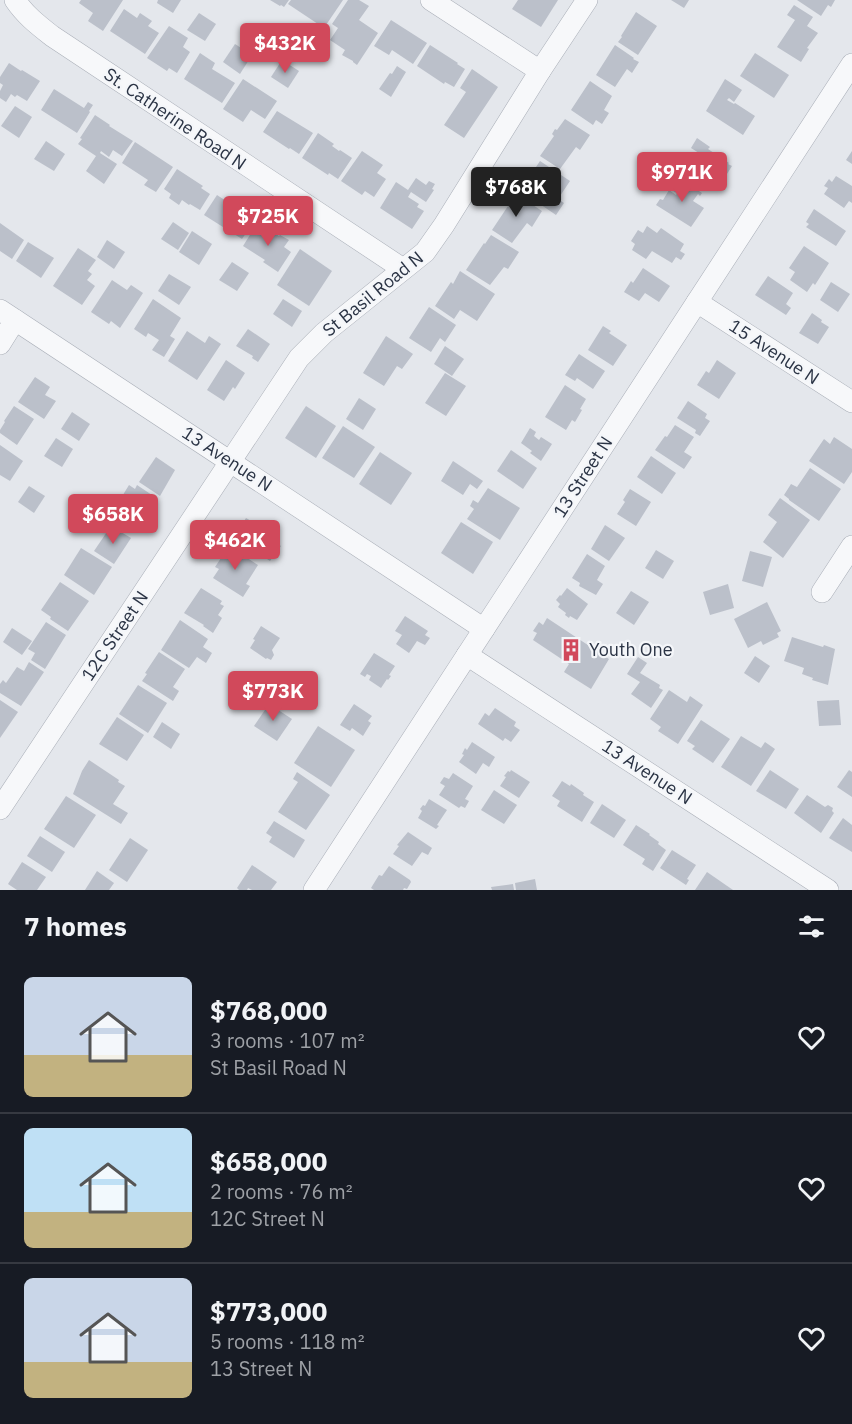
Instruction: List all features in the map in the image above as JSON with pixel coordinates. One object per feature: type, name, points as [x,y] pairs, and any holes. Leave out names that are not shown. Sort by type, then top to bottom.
[{"type":"street","name":"St. Catherine Road N","points":[[15,0],[30,19],[52,36],[403,269]]},
{"type":"street","points":[[432,0],[540,71]]},
{"type":"street","name":"St Basil Road N","points":[[231,462],[291,368],[306,349],[425,252],[587,0]]},
{"type":"street","name":"13 Street N","points":[[314,890],[852,64]]},
{"type":"street","name":"15 Avenue N","points":[[697,302],[852,402]]},
{"type":"street","points":[[0,344],[8,315]]},
{"type":"street","name":"13 Avenue N","points":[[8,315],[484,629]]},
{"type":"street","name":"12C Street N","points":[[0,810],[231,462]]},
{"type":"street","points":[[822,592],[852,546]]},
{"type":"street","name":"13 Avenue N","points":[[467,655],[828,890]]},
{"type":"building","points":[[81,0],[123,0],[103,31],[88,21],[93,13],[79,3]]},
{"type":"building","points":[[158,0],[181,0],[173,13],[157,3]]},
{"type":"building","points":[[270,0],[289,0],[284,7]]},
{"type":"building","points":[[291,0],[343,0],[324,28],[288,4]]},
{"type":"building","points":[[348,0],[359,0],[369,6],[359,20],[378,33],[357,65],[342,55],[345,50],[330,40],[338,28],[332,24]]},
{"type":"building","points":[[518,0],[558,0],[541,27],[512,9]]},
{"type":"building","points":[[671,0],[689,0],[684,8]]},
{"type":"building","points":[[797,0],[835,0],[831,7],[828,5],[821,16]]},
{"type":"building","points":[[794,5],[813,17],[807,26],[818,33],[807,48],[809,49],[801,62],[777,47],[795,20],[787,15]]},
{"type":"building","points":[[124,9],[137,18],[140,13],[152,21],[148,26],[159,33],[145,54],[110,31]]},
{"type":"building","points":[[636,12],[657,26],[638,55],[618,42]]},
{"type":"building","points":[[199,13],[216,24],[205,41],[187,30]]},
{"type":"building","points":[[391,20],[427,43],[413,64],[392,50],[389,55],[374,46]]},
{"type":"building","points":[[169,26],[188,38],[183,47],[190,52],[177,73],[169,68],[167,71],[147,58]]},
{"type":"building","points":[[235,44],[252,55],[240,74],[223,62]]},
{"type":"building","points":[[430,45],[465,69],[454,87],[445,82],[444,84],[417,66]]},
{"type":"building","points":[[615,45],[639,62],[632,73],[627,69],[615,87],[596,75]]},
{"type":"building","points":[[200,53],[215,63],[212,69],[235,83],[222,103],[184,79]]},
{"type":"building","points":[[755,53],[789,75],[774,98],[740,76]]},
{"type":"building","points":[[282,60],[299,71],[288,88],[271,77]]},
{"type":"building","points":[[9,63],[40,81],[27,101],[11,94],[6,102],[0,98],[3,85],[0,83],[0,77]]},
{"type":"building","points":[[397,66],[406,72],[391,97],[379,89]]},
{"type":"building","points":[[472,69],[498,87],[464,138],[444,125],[466,92],[460,88]]},
{"type":"building","points":[[243,79],[277,101],[265,119],[251,110],[243,122],[223,109]]},
{"type":"building","points":[[725,79],[742,90],[734,102],[729,98],[727,100],[755,116],[743,135],[706,111]]},
{"type":"building","points":[[590,81],[612,96],[604,110],[609,113],[602,124],[596,120],[593,125],[571,110]]},
{"type":"building","points":[[54,89],[84,108],[88,102],[93,105],[77,133],[41,110]]},
{"type":"building","points":[[15,106],[32,117],[19,138],[1,126]]},
{"type":"building","points":[[277,111],[313,133],[299,154],[263,132]]},
{"type":"building","points":[[95,115],[133,141],[122,156],[113,150],[109,157],[101,151],[100,153],[117,164],[104,184],[86,171],[96,156],[78,144]]},
{"type":"building","points":[[565,119],[590,135],[580,150],[576,147],[560,169],[540,156],[554,136],[552,134],[555,129],[557,130]]},
{"type":"building","points":[[318,133],[334,144],[332,146],[352,158],[338,179],[302,158]]},
{"type":"building","points":[[697,138],[732,166],[720,185],[699,172],[696,175],[690,171],[699,153],[691,148]]},
{"type":"building","points":[[46,141],[65,154],[54,171],[34,159]]},
{"type":"building","points":[[135,142],[173,167],[156,192],[144,185],[148,180],[122,163]]},
{"type":"building","points":[[362,151],[383,165],[377,173],[386,179],[374,197],[365,191],[362,195],[341,181]]},
{"type":"building","points":[[852,151],[852,164],[846,160]]},
{"type":"building","points":[[540,161],[570,181],[558,199],[564,203],[556,215],[525,194],[531,185],[526,182]]},
{"type":"building","points":[[177,169],[203,186],[201,188],[210,194],[200,210],[182,200],[179,205],[169,198],[171,194],[164,189]]},
{"type":"building","points":[[836,176],[852,186],[852,203],[849,201],[844,208],[824,194],[828,188],[824,186],[829,179],[832,182]]},
{"type":"building","points":[[416,178],[426,185],[429,181],[435,184],[426,202],[411,192],[408,197],[419,204],[417,207],[424,211],[412,229],[380,208],[396,182],[408,190]]},
{"type":"building","points":[[679,180],[702,193],[700,196],[698,194],[693,201],[704,208],[691,227],[656,205],[660,199],[663,200],[669,190],[676,195],[677,193],[672,190]]},
{"type":"building","points":[[516,194],[542,211],[532,227],[527,223],[512,243],[492,230]]},
{"type":"building","points":[[217,195],[255,220],[242,239],[204,215]]},
{"type":"building","points":[[814,209],[846,231],[836,246],[806,227],[809,224],[806,222]]},
{"type":"building","points":[[173,222],[189,233],[178,250],[161,239]]},
{"type":"building","points":[[258,222],[289,240],[284,247],[291,252],[278,272],[263,262],[265,260],[243,246]]},
{"type":"building","points":[[0,223],[24,240],[12,259],[0,251]]},
{"type":"building","points":[[647,226],[657,233],[661,228],[684,244],[680,251],[685,254],[681,260],[676,257],[672,263],[652,251],[646,259],[632,250],[635,244],[631,241],[638,230],[643,233]]},
{"type":"building","points":[[192,231],[212,244],[199,265],[179,252]]},
{"type":"building","points":[[491,235],[519,252],[508,269],[504,267],[490,285],[466,270]]},
{"type":"building","points":[[107,240],[125,252],[114,269],[97,257]]},
{"type":"building","points":[[28,242],[54,258],[41,278],[16,261]]},
{"type":"building","points":[[804,246],[829,263],[815,285],[813,283],[807,292],[790,280],[795,272],[789,268]]},
{"type":"building","points":[[78,248],[96,260],[88,271],[92,274],[87,280],[95,286],[82,305],[53,286]]},
{"type":"building","points":[[300,249],[332,271],[309,306],[277,285]]},
{"type":"building","points":[[232,262],[249,273],[237,291],[219,280]]},
{"type":"building","points":[[643,268],[670,286],[659,302],[645,293],[639,301],[624,292]]},
{"type":"building","points":[[460,271],[495,294],[477,321],[460,310],[454,319],[435,306],[451,282],[453,284]]},
{"type":"building","points":[[169,274],[191,287],[179,305],[158,291]]},
{"type":"building","points":[[768,276],[793,293],[786,304],[791,308],[786,315],[755,295]]},
{"type":"building","points":[[112,280],[127,290],[131,285],[143,293],[120,328],[111,321],[109,324],[91,312]]},
{"type":"building","points":[[831,282],[850,294],[838,312],[820,300]]},
{"type":"building","points":[[153,299],[181,318],[170,336],[175,339],[164,357],[152,350],[159,340],[148,333],[146,337],[134,329]]},
{"type":"building","points":[[283,299],[302,311],[292,327],[273,314]]},
{"type":"building","points":[[429,307],[456,325],[445,342],[440,338],[431,352],[409,338]]},
{"type":"building","points":[[812,313],[829,327],[818,344],[799,333]]},
{"type":"building","points":[[603,326],[627,345],[613,366],[588,350]]},
{"type":"building","points":[[248,329],[270,344],[258,362],[252,358],[253,356],[236,346]]},
{"type":"building","points":[[187,331],[205,343],[209,336],[221,344],[197,380],[168,361]]},
{"type":"building","points":[[386,336],[413,354],[402,369],[397,366],[384,386],[363,373]]},
{"type":"building","points":[[445,346],[464,359],[452,376],[434,364]]},
{"type":"building","points":[[579,354],[605,371],[593,389],[577,378],[575,381],[565,375]]},
{"type":"building","points":[[226,360],[245,373],[224,401],[207,390]]},
{"type":"building","points":[[717,360],[736,373],[719,399],[697,385],[706,371],[709,373]]},
{"type":"building","points":[[445,373],[466,386],[446,416],[425,403]]},
{"type":"building","points":[[35,377],[50,387],[45,395],[56,401],[44,419],[18,402]]},
{"type":"building","points":[[565,385],[586,399],[575,422],[572,420],[566,430],[545,417]]},
{"type":"building","points":[[359,398],[376,409],[363,430],[346,419]]},
{"type":"building","points":[[688,401],[707,414],[705,418],[710,421],[700,436],[695,433],[696,430],[677,418]]},
{"type":"building","points":[[14,406],[34,419],[17,445],[0,433],[4,421]]},
{"type":"building","points":[[306,406],[336,426],[316,458],[285,438]]},
{"type":"building","points":[[72,412],[90,424],[79,441],[61,429]]},
{"type":"building","points":[[675,425],[694,437],[684,452],[692,457],[684,469],[655,450]]},
{"type":"building","points":[[343,426],[375,447],[354,478],[322,458]]},
{"type":"building","points":[[530,428],[536,432],[534,436],[539,440],[541,437],[552,444],[541,461],[521,443]]},
{"type":"building","points":[[834,437],[852,449],[852,472],[844,484],[809,461],[824,439],[830,444]]},
{"type":"building","points":[[56,438],[73,449],[62,467],[44,456]]},
{"type":"building","points":[[0,445],[23,461],[10,481],[0,475]]},
{"type":"building","points":[[511,450],[537,468],[523,489],[497,471]]},
{"type":"building","points":[[380,452],[412,473],[391,505],[359,484]]},
{"type":"building","points":[[651,456],[676,473],[662,494],[637,477]]},
{"type":"building","points":[[156,457],[175,470],[160,496],[139,482]]},
{"type":"building","points":[[453,461],[483,481],[477,489],[470,484],[463,495],[441,481]]},
{"type":"building","points":[[810,468],[841,489],[819,521],[784,495],[791,484],[797,487]]},
{"type":"building","points":[[129,485],[135,489],[137,485],[158,499],[140,523],[120,511],[123,507],[118,503]]},
{"type":"building","points":[[29,486],[45,496],[34,513],[18,502]]},
{"type":"building","points":[[488,488],[520,508],[500,540],[467,519],[474,509],[470,506],[473,500],[478,503]]},
{"type":"building","points":[[630,489],[651,502],[636,526],[617,514]]},
{"type":"building","points":[[780,498],[810,520],[783,558],[763,542],[777,522],[768,515]]},
{"type":"building","points":[[246,518],[275,535],[272,540],[281,546],[270,561],[234,537]]},
{"type":"building","points":[[461,522],[493,542],[473,574],[441,553]]},
{"type":"building","points":[[605,525],[625,538],[609,561],[591,549]]},
{"type":"building","points":[[111,526],[131,538],[114,564],[94,551]]},
{"type":"building","points":[[229,546],[258,565],[246,584],[250,586],[243,597],[213,578],[219,569],[215,567]]},
{"type":"building","points":[[81,548],[112,567],[94,595],[64,575]]},
{"type":"building","points":[[656,550],[674,561],[663,579],[645,568]]},
{"type":"building","points":[[750,551],[772,557],[763,587],[742,581]]},
{"type":"building","points":[[587,554],[605,566],[597,580],[603,584],[596,595],[579,586],[580,583],[572,578]]},
{"type":"building","points":[[60,582],[89,601],[68,631],[41,610]]},
{"type":"building","points":[[728,584],[734,608],[710,615],[703,592]]},
{"type":"building","points":[[201,588],[222,601],[220,604],[224,606],[218,615],[222,618],[213,633],[184,613]]},
{"type":"building","points":[[567,588],[588,604],[577,620],[570,616],[569,618],[558,607],[560,604],[556,600]]},
{"type":"building","points":[[631,591],[649,602],[634,625],[616,613]]},
{"type":"building","points":[[767,602],[781,631],[777,633],[779,637],[763,645],[761,641],[748,648],[734,619]]},
{"type":"building","points":[[405,616],[428,631],[425,635],[430,638],[425,645],[417,641],[409,653],[396,644],[402,635],[395,631]]},
{"type":"building","name":"Youth One","points":[[547,618],[609,659],[591,689],[564,672],[569,664],[533,640],[537,633],[533,631],[539,622],[543,625]]},
{"type":"building","points":[[180,620],[208,639],[203,647],[212,653],[206,663],[197,657],[189,668],[161,650]]},
{"type":"building","points":[[46,622],[66,635],[45,669],[31,660],[35,653],[28,649]]},
{"type":"building","points":[[261,626],[280,638],[272,650],[274,655],[271,660],[250,648]]},
{"type":"building","points":[[12,628],[32,641],[22,655],[3,642]]},
{"type":"building","points":[[792,637],[835,649],[828,685],[802,674],[804,668],[784,661]]},
{"type":"building","points":[[159,652],[185,669],[173,687],[179,691],[173,701],[142,681]]},
{"type":"building","points":[[374,653],[395,666],[389,675],[391,676],[381,688],[369,680],[371,676],[367,674],[365,677],[360,674]]},
{"type":"building","points":[[755,656],[770,666],[759,683],[744,673]]},
{"type":"building","points":[[638,657],[647,663],[640,673],[660,685],[659,688],[663,690],[651,708],[631,694],[640,682],[627,674]]},
{"type":"building","points":[[29,662],[44,672],[21,706],[0,693],[0,684],[3,680],[6,683],[17,667],[24,671]]},
{"type":"building","points":[[138,685],[167,703],[148,733],[119,714]]},
{"type":"building","points":[[669,690],[687,702],[690,696],[703,705],[678,744],[658,731],[661,727],[650,719]]},
{"type":"building","points":[[0,700],[18,712],[0,738]]},
{"type":"building","points":[[839,700],[841,725],[819,726],[817,701]]},
{"type":"building","points":[[269,704],[292,719],[277,741],[254,726]]},
{"type":"building","points":[[354,704],[372,716],[368,721],[371,723],[363,736],[352,728],[350,731],[340,725]]},
{"type":"building","points":[[495,708],[516,722],[514,726],[520,730],[511,742],[505,738],[503,741],[478,724],[485,713],[489,716]]},
{"type":"building","points":[[117,717],[144,735],[127,761],[99,744]]},
{"type":"building","points":[[701,720],[730,739],[713,763],[692,749],[695,746],[687,741]]},
{"type":"building","points":[[162,722],[180,734],[171,749],[153,737]]},
{"type":"building","points":[[318,726],[355,750],[331,787],[294,763]]},
{"type":"building","points":[[741,736],[761,748],[765,742],[775,749],[751,786],[721,767]]},
{"type":"building","points":[[472,742],[495,757],[489,767],[483,763],[476,774],[459,762],[464,755],[462,754],[465,748],[467,750]]},
{"type":"building","points":[[89,760],[125,786],[113,804],[128,813],[121,824],[73,794]]},
{"type":"building","points":[[511,770],[530,782],[519,798],[500,786],[506,777],[504,776]]},
{"type":"building","points":[[770,770],[799,789],[786,809],[756,791]]},
{"type":"building","points":[[849,770],[852,772],[852,797],[837,787]]},
{"type":"building","points":[[297,772],[330,795],[306,830],[278,812],[298,782],[293,779]]},
{"type":"building","points":[[453,773],[473,786],[465,799],[469,801],[465,808],[461,806],[459,808],[439,795],[445,786],[440,783],[444,777],[449,779]]},
{"type":"building","points":[[562,781],[570,786],[571,784],[594,802],[582,822],[557,806],[560,801],[552,796]]},
{"type":"building","points":[[494,790],[517,805],[504,824],[481,810]]},
{"type":"building","points":[[807,795],[825,807],[828,805],[833,808],[834,813],[821,833],[794,813]]},
{"type":"building","points":[[66,796],[96,815],[74,848],[44,829]]},
{"type":"building","points":[[429,799],[447,810],[436,829],[418,818],[422,811],[420,809]]},
{"type":"building","points":[[602,804],[626,820],[614,838],[590,823]]},
{"type":"building","points":[[843,818],[852,825],[852,852],[829,838]]},
{"type":"building","points":[[274,821],[305,840],[294,858],[269,842],[272,837],[266,833]]},
{"type":"building","points":[[636,825],[650,834],[666,850],[653,871],[642,864],[645,859],[623,845]]},
{"type":"building","points":[[408,832],[432,848],[428,855],[422,852],[412,866],[393,854]]},
{"type":"building","points":[[40,836],[65,852],[52,872],[27,856]]},
{"type":"building","points":[[130,838],[148,850],[127,882],[109,870]]},
{"type":"building","points":[[672,850],[696,865],[686,885],[660,868]]},
{"type":"building","points":[[22,862],[46,877],[37,890],[17,890],[8,884]]},
{"type":"building","points":[[252,865],[277,882],[271,890],[248,888],[239,890],[237,888]]},
{"type":"building","points":[[389,866],[410,880],[407,889],[374,890],[371,888],[379,875],[382,876]]},
{"type":"building","points":[[97,871],[114,883],[109,890],[85,890]]},
{"type":"building","points":[[707,872],[733,890],[695,890]]},
{"type":"building","points":[[535,879],[537,890],[516,890],[515,883]]},
{"type":"building","points":[[513,884],[514,890],[492,890],[491,887]]},
{"type":"place","name":"Youth One","points":[[571,650]]}]
